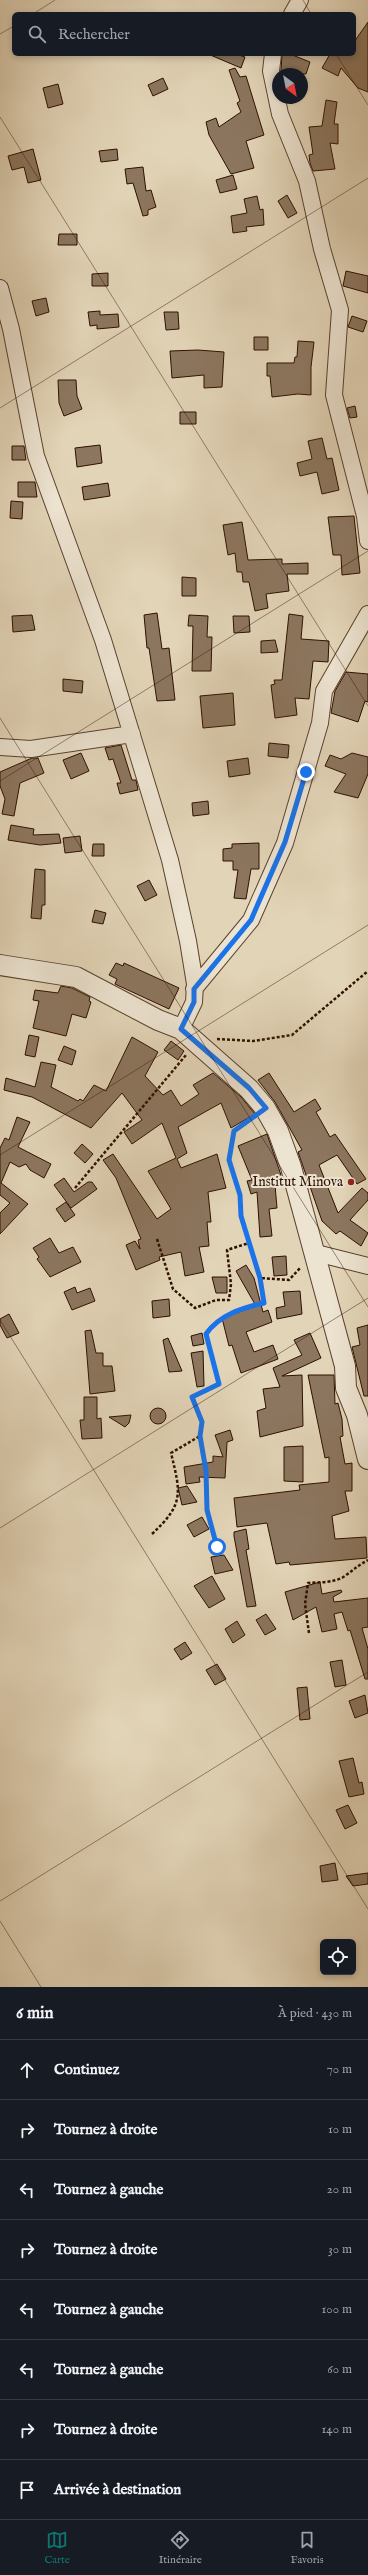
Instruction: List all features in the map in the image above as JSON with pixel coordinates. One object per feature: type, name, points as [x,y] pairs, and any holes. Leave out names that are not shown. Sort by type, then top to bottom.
[{"type":"street","points":[[293,12],[300,0]]},
{"type":"street","points":[[273,56],[271,71],[280,114],[307,181],[322,249],[340,310],[334,396],[365,516],[368,541]]},
{"type":"street","points":[[0,288],[11,329],[36,456],[103,640],[170,860],[188,941],[194,989],[194,1002],[188,1035]]},
{"type":"street","points":[[194,989],[251,920],[285,842],[320,723],[324,691],[368,614]]},
{"type":"street","points":[[0,747],[31,749],[132,734]]},
{"type":"street","points":[[0,965],[76,976],[188,1035],[249,1088],[266,1108],[278,1131],[291,1167],[316,1253],[345,1366],[346,1388],[357,1415],[368,1459]]},
{"type":"street","points":[[316,1253],[368,1266]]},
{"type":"path","points":[[75,1188],[182,1063],[188,1035],[253,1041],[292,1035],[368,971]]},
{"type":"path","points":[[217,1547],[207,1510],[206,1471],[200,1436],[202,1422],[192,1397],[219,1384],[206,1334],[214,1324],[243,1308],[264,1303],[260,1278],[241,1216],[240,1195],[229,1160],[234,1131],[266,1108]]},
{"type":"path","points":[[157,1239],[173,1288],[194,1308],[216,1300],[229,1300],[230,1284],[227,1250],[249,1243]]},
{"type":"path","points":[[260,1278],[289,1280],[316,1253]]},
{"type":"path","points":[[152,1534],[171,1516],[178,1494],[171,1453],[200,1436]]},
{"type":"path","points":[[309,1633],[305,1604],[308,1582],[332,1581],[344,1576],[352,1568],[368,1560]]},
{"type":"building","points":[[368,22],[368,92],[358,88],[341,68],[338,76],[322,68],[329,56],[356,56],[356,39]]},
{"type":"building","points":[[213,56],[245,57],[241,68]]},
{"type":"building","points":[[282,56],[295,56],[310,62],[308,68],[281,68]]},
{"type":"building","points":[[235,68],[240,77],[246,76],[264,135],[246,141],[254,168],[231,174],[209,135],[206,122],[216,118],[219,127],[241,112],[237,103],[240,101],[229,70]]},
{"type":"building","points":[[163,78],[168,89],[153,96],[148,85]]},
{"type":"building","points":[[58,84],[63,104],[48,108],[43,88]]},
{"type":"building","points":[[326,100],[337,102],[334,124],[338,124],[338,144],[330,143],[335,169],[313,171],[309,155],[313,154],[309,127],[322,126]]},
{"type":"building","points":[[33,149],[41,180],[28,183],[24,167],[12,170],[8,156]]},
{"type":"building","points":[[117,149],[118,160],[101,162],[99,151]]},
{"type":"building","points":[[143,167],[146,191],[151,190],[156,207],[148,210],[148,215],[143,216],[133,183],[127,184],[125,169]]},
{"type":"building","points":[[233,175],[237,189],[220,193],[216,180]]},
{"type":"building","points":[[287,195],[297,213],[288,218],[278,201]]},
{"type":"building","points":[[257,196],[260,210],[263,209],[264,225],[246,227],[247,231],[233,233],[231,216],[247,213],[244,199]]},
{"type":"building","points":[[59,234],[77,234],[77,245],[58,245]]},
{"type":"building","points":[[346,271],[368,276],[368,293],[343,286]]},
{"type":"building","points":[[108,273],[108,286],[92,286],[92,274]]},
{"type":"building","points":[[46,298],[49,312],[36,316],[32,301]]},
{"type":"building","points":[[100,311],[100,315],[118,314],[119,327],[97,329],[97,325],[90,326],[88,312]]},
{"type":"building","points":[[164,312],[178,312],[179,329],[166,330]]},
{"type":"building","points":[[352,316],[367,321],[363,332],[348,327]]},
{"type":"building","points":[[254,337],[268,337],[268,350],[254,350]]},
{"type":"building","points":[[298,341],[314,342],[311,367],[311,395],[298,394],[272,397],[270,376],[267,376],[267,363],[294,363],[295,357],[297,357]]},
{"type":"building","points":[[198,350],[224,352],[222,387],[204,388],[204,375],[172,378],[170,351]]},
{"type":"building","points":[[58,380],[76,380],[77,396],[82,409],[64,416],[59,403]]},
{"type":"building","points":[[355,406],[357,417],[350,418],[347,408]]},
{"type":"building","points":[[180,412],[196,412],[196,424],[180,424]]},
{"type":"building","points":[[322,438],[327,459],[332,458],[339,490],[322,494],[317,472],[300,476],[297,463],[312,459],[308,441]]},
{"type":"building","points":[[100,445],[102,463],[77,467],[75,448]]},
{"type":"building","points":[[12,446],[24,446],[26,460],[12,460]]},
{"type":"building","points":[[18,482],[35,482],[37,497],[18,497]]},
{"type":"building","points":[[108,483],[110,496],[84,500],[82,487]]},
{"type":"building","points":[[11,501],[23,502],[22,519],[10,518]]},
{"type":"building","points":[[354,516],[360,573],[342,575],[341,555],[333,555],[328,517]]},
{"type":"building","points":[[242,522],[248,560],[282,559],[282,564],[308,563],[308,574],[287,574],[289,591],[266,594],[268,608],[255,611],[249,582],[243,582],[242,572],[237,572],[235,553],[228,555],[223,525]]},
{"type":"building","points":[[182,577],[196,578],[196,596],[182,596]]},
{"type":"building","points":[[157,613],[162,649],[169,648],[175,700],[157,701],[149,648],[147,648],[144,615]]},
{"type":"building","points":[[289,614],[303,616],[301,639],[329,641],[328,662],[313,661],[309,699],[295,698],[297,715],[275,718],[271,685],[275,684],[274,680],[282,680]]},
{"type":"building","points":[[32,615],[35,630],[13,632],[12,616]]},
{"type":"building","points":[[189,615],[208,616],[207,637],[212,637],[211,671],[192,671],[193,626],[188,626]]},
{"type":"building","points":[[233,616],[249,616],[250,632],[234,633]]},
{"type":"building","points":[[275,640],[278,652],[261,653],[261,641]]},
{"type":"building","points":[[346,672],[368,674],[368,702],[365,701],[358,722],[331,713],[335,691]]},
{"type":"building","points":[[63,679],[83,681],[82,693],[63,691]]},
{"type":"building","points":[[233,693],[235,725],[203,728],[200,696]]},
{"type":"building","points":[[269,743],[289,745],[288,758],[268,756]]},
{"type":"building","points":[[121,745],[132,780],[136,780],[138,790],[120,794],[117,783],[121,783],[113,759],[109,760],[105,748]]},
{"type":"building","points":[[81,753],[89,771],[71,779],[63,760]]},
{"type":"building","points":[[352,753],[368,757],[368,774],[358,798],[334,792],[346,774],[325,766],[330,755],[341,759]]},
{"type":"building","points":[[32,758],[38,758],[44,773],[20,783],[14,816],[2,814],[5,799],[0,786],[0,772]]},
{"type":"building","points":[[248,758],[250,774],[229,777],[227,761]]},
{"type":"building","points":[[208,801],[209,814],[193,816],[192,803]]},
{"type":"building","points":[[11,825],[34,829],[33,835],[59,834],[61,843],[40,845],[8,840]]},
{"type":"building","points":[[80,836],[82,851],[65,853],[63,838]]},
{"type":"building","points":[[259,843],[259,869],[251,869],[246,899],[234,898],[238,870],[233,870],[233,861],[223,861],[223,849],[232,848],[232,844]]},
{"type":"building","points":[[93,844],[104,844],[104,856],[92,856]]},
{"type":"building","points":[[35,869],[45,870],[45,905],[42,905],[41,919],[31,918]]},
{"type":"building","points":[[149,880],[157,895],[145,901],[137,886]]},
{"type":"building","points":[[95,910],[106,913],[103,924],[92,922]]},
{"type":"building","points":[[116,963],[123,966],[124,963],[179,988],[169,1009],[115,984],[117,979],[109,975]]},
{"type":"building","points":[[61,986],[72,988],[90,997],[89,1001],[91,1002],[86,1018],[72,1014],[66,1036],[33,1028],[39,1001],[33,1000],[35,990],[58,993]]},
{"type":"building","points":[[29,1035],[39,1037],[35,1057],[25,1055]]},
{"type":"building","points":[[132,1037],[158,1052],[145,1076],[163,1095],[171,1090],[181,1106],[199,1094],[193,1085],[213,1073],[241,1097],[255,1114],[231,1128],[221,1103],[178,1127],[187,1153],[177,1159],[181,1168],[217,1154],[226,1188],[208,1192],[211,1222],[207,1222],[209,1246],[199,1247],[204,1272],[185,1276],[181,1252],[159,1257],[160,1260],[136,1270],[126,1245],[135,1241],[140,1249],[138,1240],[141,1239],[116,1178],[103,1160],[113,1154],[157,1219],[171,1209],[148,1171],[176,1158],[162,1123],[132,1144],[124,1132],[142,1120],[122,1093],[91,1128],[32,1097],[4,1090],[6,1078],[35,1087],[41,1062],[56,1065],[51,1087],[78,1101],[80,1099],[83,1101],[94,1085],[106,1091]]},
{"type":"building","points":[[171,1041],[184,1051],[178,1060],[164,1050]]},
{"type":"building","points":[[64,1046],[76,1051],[72,1065],[58,1060]]},
{"type":"building","points":[[269,1073],[294,1112],[315,1099],[321,1109],[316,1112],[330,1137],[335,1134],[366,1179],[357,1184],[337,1155],[319,1165],[338,1213],[362,1188],[368,1193],[368,1200],[350,1220],[368,1233],[361,1246],[340,1231],[336,1234],[322,1221],[298,1152],[302,1150],[275,1102],[258,1080]]},
{"type":"building","points":[[17,1117],[30,1122],[18,1147],[51,1164],[44,1178],[30,1170],[26,1164],[19,1167],[10,1162],[1,1183],[28,1204],[0,1234],[0,1213],[10,1203],[0,1195],[0,1148],[5,1138],[9,1140]]},
{"type":"building","points":[[267,1134],[282,1178],[276,1180],[278,1183],[275,1185],[277,1208],[269,1209],[272,1236],[260,1237],[257,1192],[251,1194],[247,1181],[252,1180],[238,1146]]},
{"type":"building","points":[[82,1144],[93,1154],[85,1163],[74,1153]]},
{"type":"building","points":[[64,1178],[74,1192],[88,1182],[92,1182],[97,1189],[71,1208],[54,1185]]},
{"type":"building","points":[[66,1202],[75,1215],[65,1222],[56,1209]]},
{"type":"building","points":[[50,1238],[59,1253],[73,1247],[81,1262],[50,1277],[37,1259],[39,1257],[33,1248]]},
{"type":"building","points":[[286,1256],[287,1275],[274,1276],[272,1257]]},
{"type":"building","points":[[246,1265],[254,1278],[263,1312],[268,1310],[272,1322],[246,1332],[254,1352],[273,1345],[278,1359],[241,1373],[232,1345],[229,1346],[222,1318],[256,1306],[236,1271]]},
{"type":"building","points":[[212,1277],[227,1277],[227,1293],[216,1293]]},
{"type":"building","points":[[75,1287],[77,1293],[90,1288],[95,1301],[72,1310],[64,1292]]},
{"type":"building","points":[[300,1291],[302,1314],[277,1319],[276,1308],[285,1306],[283,1292]]},
{"type":"building","points":[[169,1299],[170,1316],[153,1318],[152,1301]]},
{"type":"building","points":[[9,1314],[19,1333],[7,1338],[0,1325],[0,1319]]},
{"type":"building","points":[[368,1325],[368,1396],[364,1396],[352,1347],[360,1345],[357,1328]]},
{"type":"building","points":[[91,1330],[96,1353],[103,1353],[103,1366],[112,1366],[115,1391],[90,1394],[85,1331]]},
{"type":"building","points":[[202,1333],[204,1344],[193,1346],[191,1336]]},
{"type":"building","points":[[310,1333],[321,1358],[282,1376],[302,1375],[303,1426],[260,1437],[257,1411],[266,1408],[263,1389],[280,1387],[273,1368],[302,1355],[294,1340]]},
{"type":"building","points":[[168,1338],[182,1371],[169,1372],[163,1340]]},
{"type":"building","points":[[203,1351],[204,1386],[197,1387],[191,1353]]},
{"type":"building","points":[[308,1375],[334,1375],[335,1404],[338,1403],[342,1419],[343,1436],[340,1437],[345,1464],[352,1463],[352,1491],[345,1491],[349,1511],[332,1516],[335,1539],[366,1537],[367,1558],[290,1565],[289,1562],[276,1564],[267,1523],[237,1527],[234,1498],[300,1490],[299,1485],[329,1482],[329,1457],[325,1458]]},
{"type":"building","points":[[84,1397],[97,1397],[97,1419],[101,1418],[102,1438],[82,1439],[80,1420],[84,1420]]},
{"type":"building","points":[[158,1408],[165,1413],[166,1416],[161,1423],[158,1424],[151,1419],[150,1416],[155,1409]]},
{"type":"building","points":[[131,1415],[129,1423],[125,1427],[109,1417]]},
{"type":"building","points":[[230,1430],[233,1440],[227,1442],[225,1478],[199,1477],[200,1482],[186,1484],[184,1467],[213,1462],[213,1456],[223,1457],[215,1435]]},
{"type":"building","points":[[303,1446],[303,1482],[284,1481],[284,1447]]},
{"type":"building","points":[[187,1486],[197,1502],[182,1505],[178,1488]]},
{"type":"building","points":[[202,1517],[209,1529],[194,1537],[187,1525]]},
{"type":"building","points":[[246,1529],[249,1549],[246,1550],[256,1606],[247,1607],[234,1536],[234,1532]]},
{"type":"building","points":[[224,1555],[233,1570],[215,1574],[211,1557]]},
{"type":"building","points":[[212,1576],[225,1599],[209,1608],[194,1586]]},
{"type":"building","points":[[320,1582],[322,1594],[341,1590],[342,1592],[333,1597],[334,1602],[368,1598],[368,1627],[362,1628],[368,1649],[368,1679],[365,1679],[350,1630],[348,1631],[342,1612],[334,1614],[337,1629],[322,1632],[316,1607],[293,1620],[285,1592]]},
{"type":"building","points":[[266,1614],[276,1629],[265,1635],[256,1620]]},
{"type":"building","points":[[237,1621],[245,1635],[233,1643],[225,1629]]},
{"type":"building","points":[[185,1642],[192,1653],[181,1660],[174,1649]]},
{"type":"building","points":[[342,1660],[346,1685],[335,1687],[330,1662]]},
{"type":"building","points":[[217,1664],[226,1679],[215,1685],[206,1670]]},
{"type":"building","points":[[307,1687],[310,1719],[300,1720],[297,1688]]},
{"type":"building","points":[[365,1695],[368,1713],[355,1718],[349,1701]]},
{"type":"building","points":[[353,1758],[359,1783],[362,1782],[364,1794],[349,1797],[339,1761]]},
{"type":"building","points":[[348,1805],[357,1823],[345,1829],[336,1810]]},
{"type":"building","points":[[335,1863],[338,1880],[322,1882],[320,1866]]},
{"type":"building","points":[[368,1873],[368,1884],[353,1886],[346,1876]]},
{"type":"place","name":"Institut Minova","points":[[351,1182]]},
{"type":"route","points":[[217,1547],[207,1510],[206,1471],[200,1436],[202,1422],[192,1397],[219,1384],[213,1366],[206,1334],[214,1324],[243,1308],[264,1303],[260,1278],[241,1216],[240,1195],[229,1160],[234,1131],[266,1108],[249,1088],[181,1029],[194,1002],[194,989],[227,952],[251,920],[285,842],[306,772]]}]
